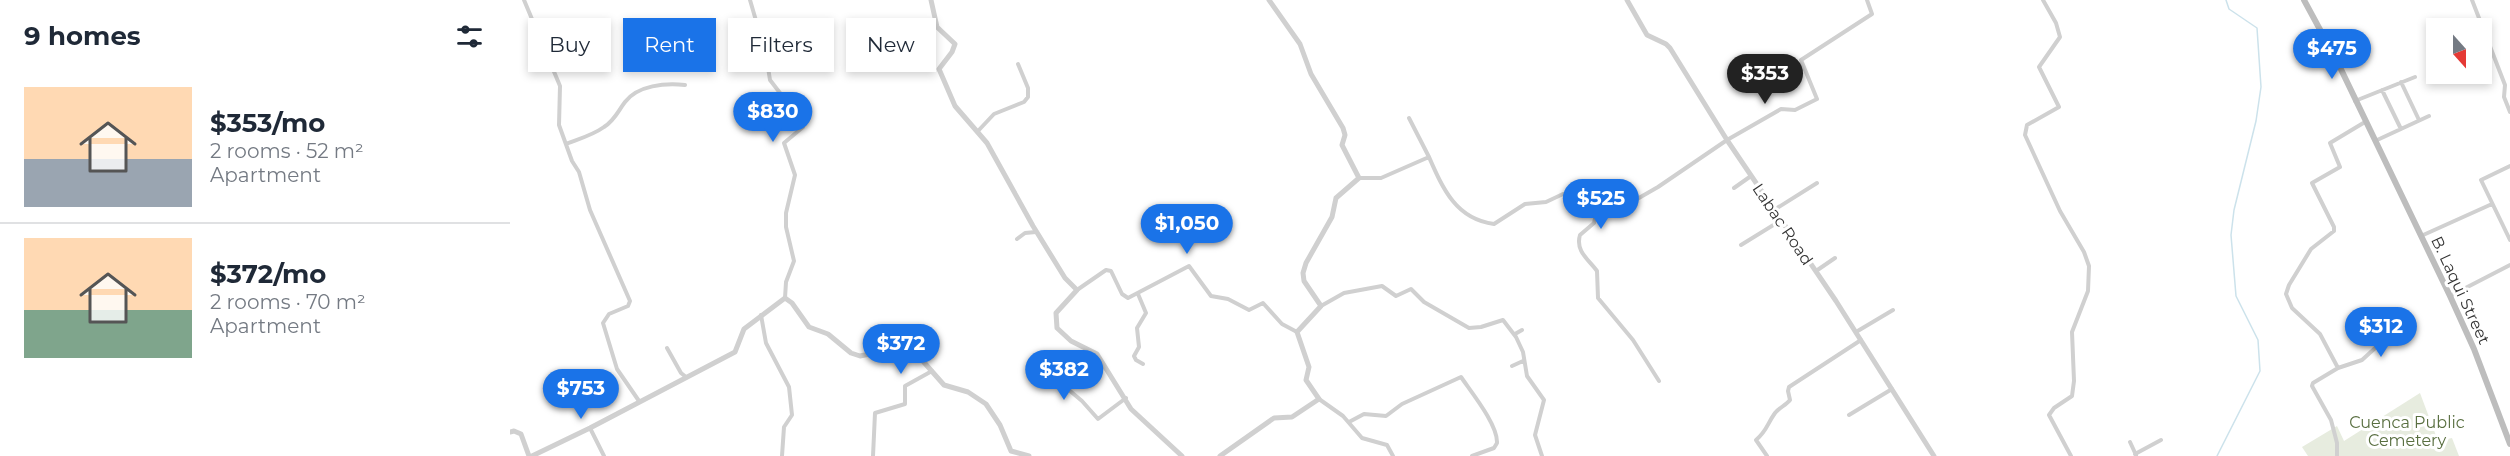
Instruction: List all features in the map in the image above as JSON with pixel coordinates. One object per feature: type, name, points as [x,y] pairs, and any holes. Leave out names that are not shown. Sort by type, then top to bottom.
[{"type":"main road","name":"B. Laqui Street","points":[[2304,0],[2337,61],[2450,296],[2474,349],[2510,444]]},
{"type":"street","points":[[524,0],[560,86],[559,124],[566,144],[579,172],[590,210],[630,302],[628,306],[609,314],[603,323],[617,369],[639,401]]},
{"type":"street","points":[[750,0],[766,56],[770,80],[804,125],[784,143],[795,175],[788,196],[786,213],[786,227],[794,261],[785,288],[785,298]]},
{"type":"street","points":[[931,0],[937,27],[955,44],[952,52],[939,66],[939,72],[955,106],[978,131],[1036,232],[1065,278],[1077,290]]},
{"type":"street","points":[[1269,0],[1300,44],[1315,82],[1343,128],[1345,135],[1342,145],[1359,178]]},
{"type":"street","name":"Labac Road","points":[[1627,0],[1647,35],[1670,48],[1727,140],[1856,332],[1934,456]]},
{"type":"street","points":[[1409,118],[1453,204],[1464,214],[1482,222],[1497,224],[1525,204],[1546,202],[1563,194],[1586,200],[1597,210],[1609,213],[1658,187],[1727,140],[1781,109],[1795,110],[1817,99],[1801,60],[1872,14],[1867,0]]},
{"type":"street","points":[[2043,0],[2056,23],[2060,37],[2059,42],[2039,63],[2039,67],[2059,107],[2027,125],[2025,135],[2060,211],[2084,252],[2090,274],[2088,291],[2072,332],[2074,381],[2072,396],[2054,408],[2049,415],[2071,456]]},
{"type":"street","points":[[2472,0],[2505,85],[2504,97],[2510,112]]},
{"type":"street","points":[[978,131],[994,114],[1024,102],[1028,97],[1028,88],[1018,64]]},
{"type":"street","points":[[2355,101],[2415,77]]},
{"type":"street","points":[[2401,82],[2420,120]]},
{"type":"street","points":[[566,144],[605,127],[616,117],[625,101],[641,91],[664,83],[685,85]]},
{"type":"street","points":[[2382,90],[2401,129]]},
{"type":"street","points":[[2374,141],[2429,116]]},
{"type":"street","points":[[2338,368],[2320,334],[2292,308],[2286,294],[2308,253],[2334,231],[2312,183],[2340,167],[2330,143],[2365,122]]},
{"type":"street","points":[[1321,306],[1304,281],[1303,273],[1305,263],[1332,216],[1336,198],[1359,178],[1381,178],[1429,157]]},
{"type":"street","points":[[2510,166],[2481,180],[2510,240]]},
{"type":"street","points":[[1734,188],[1751,176]]},
{"type":"street","points":[[1774,210],[1817,183]]},
{"type":"street","points":[[2421,236],[2492,204]]},
{"type":"street","points":[[1597,210],[1594,223],[1580,235],[1579,247],[1598,271],[1598,298],[1633,340],[1659,381]]},
{"type":"street","points":[[1741,245],[1780,221]]},
{"type":"street","points":[[1017,239],[1025,232],[1036,232]]},
{"type":"street","points":[[1815,271],[1835,258]]},
{"type":"street","points":[[2450,296],[2510,265]]},
{"type":"street","points":[[1182,456],[1135,413],[1107,373],[1097,354],[1071,341],[1057,328],[1056,313],[1077,290],[1107,270],[1111,271],[1124,297],[1138,294],[1189,266],[1211,296],[1232,301],[1249,310],[1263,303],[1282,324],[1297,332],[1309,367],[1306,380],[1319,399],[1349,422],[1362,438],[1387,445],[1393,456]]},
{"type":"street","points":[[1297,332],[1321,306],[1344,292],[1366,287],[1384,287],[1396,296],[1412,290],[1424,302],[1469,328],[1481,327],[1501,319],[1515,334],[1523,352],[1527,376],[1544,400],[1535,435],[1542,456]]},
{"type":"street","points":[[1138,294],[1146,313],[1137,328],[1139,347],[1134,356],[1143,364]]},
{"type":"street","points":[[510,432],[521,434],[530,456],[590,428],[737,350],[744,329],[785,298]]},
{"type":"street","points":[[785,298],[792,303],[808,327],[828,334],[851,353],[860,356],[903,346],[914,351],[944,386],[968,392],[986,404],[1000,425],[1012,454],[1029,456]]},
{"type":"street","points":[[1856,332],[1893,310]]},
{"type":"street","points":[[761,315],[766,343],[789,387],[793,410],[784,427],[782,456]]},
{"type":"street","points":[[2337,456],[2337,443],[2331,420],[2312,386],[2313,383],[2338,368],[2362,360],[2384,339],[2414,322]]},
{"type":"street","points":[[1515,334],[1522,330]]},
{"type":"street","points":[[1767,456],[1756,440],[1766,432],[1768,423],[1776,412],[1790,400],[1789,387],[1861,340]]},
{"type":"street","points":[[667,348],[681,373],[686,377]]},
{"type":"street","points":[[1512,366],[1523,361]]},
{"type":"street","points":[[873,456],[875,413],[905,404],[905,386],[932,371]]},
{"type":"street","points":[[1349,422],[1364,414],[1385,416],[1402,404],[1461,377],[1488,418],[1497,438],[1494,448],[1472,456]]},
{"type":"street","points":[[1057,380],[1082,401],[1098,419],[1126,398]]},
{"type":"street","points":[[1849,415],[1892,389]]},
{"type":"street","points":[[1220,456],[1274,418],[1292,417],[1319,399]]},
{"type":"street","points":[[590,428],[604,456]]},
{"type":"street","points":[[2130,442],[2136,455],[2161,440]]},
{"type":"green space","name":"Cuenca Public Cemetery","points":[[2420,393],[2438,441],[2452,438],[2459,456],[2308,456],[2302,447],[2337,426],[2344,441]]},
{"type":"waterway","points":[[2217,456],[2260,371],[2258,340],[2236,296],[2231,235],[2234,210],[2256,121],[2261,87],[2257,28],[2229,9],[2226,0]]}]
